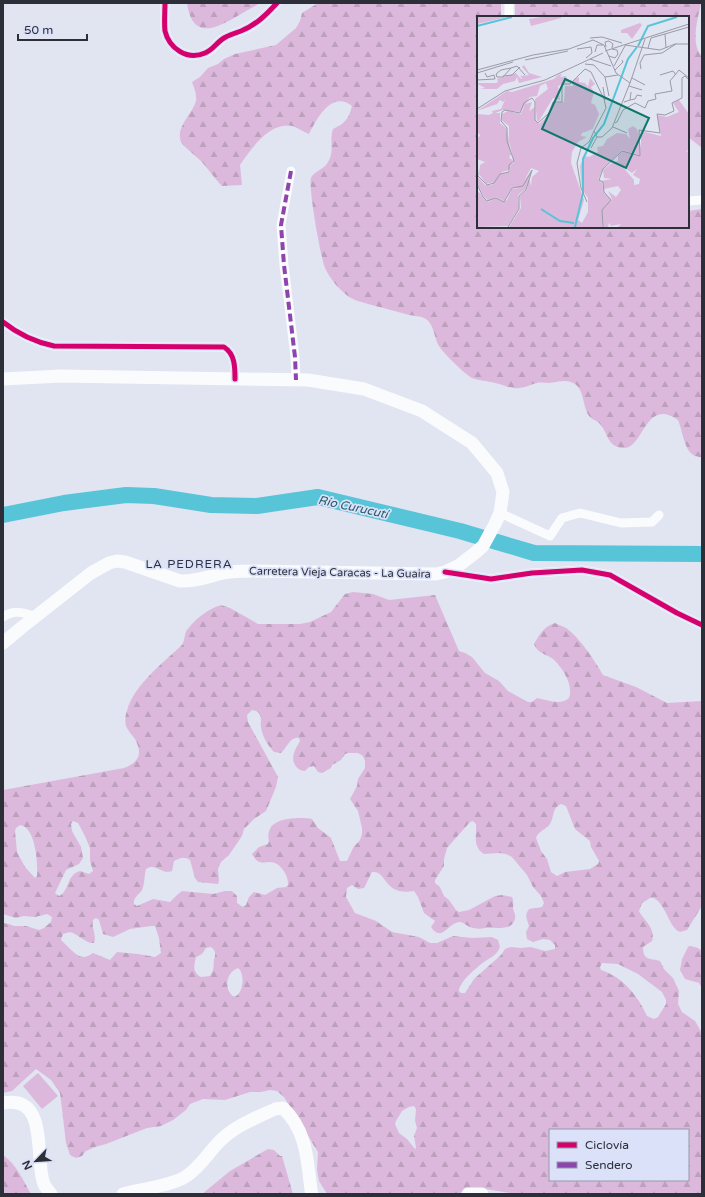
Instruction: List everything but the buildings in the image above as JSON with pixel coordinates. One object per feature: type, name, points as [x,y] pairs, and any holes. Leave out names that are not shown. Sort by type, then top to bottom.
[{"type":"main road","name":"Carretera Vieja Caracas - La Guaira","points":[[3,379],[61,376],[308,380],[364,389],[422,410],[472,443],[497,473],[503,492],[500,513],[482,546],[465,561],[445,572],[436,574],[253,571],[224,573],[195,581],[180,581],[125,562],[117,561],[91,573],[3,643]]},
{"type":"main road","points":[[3,1103],[14,1102],[25,1107],[36,1122],[44,1183],[51,1194]]},
{"type":"main road","points":[[123,1194],[174,1182],[184,1178],[203,1162],[221,1140],[232,1130],[275,1109],[283,1108],[292,1116],[304,1141],[312,1194]]},
{"type":"main road","points":[[468,1194],[482,1194]]},
{"type":"street","points":[[165,3],[165,25],[170,41],[178,51],[189,55],[196,55],[207,52],[223,38],[256,24],[276,3]]},
{"type":"street","points":[[509,3],[509,16]]},
{"type":"street","points":[[291,171],[282,225],[284,265],[296,357],[296,380]]},
{"type":"street","points":[[689,201],[702,200]]},
{"type":"street","points":[[3,322],[14,330],[41,344],[54,346],[224,347],[228,349],[233,358],[236,379]]},
{"type":"street","points":[[500,513],[550,536],[562,518],[580,513],[621,523],[652,522],[659,514]]},
{"type":"street","points":[[445,572],[491,580],[532,573],[582,570],[610,575],[677,614],[702,625]]},
{"type":"street","points":[[3,617],[10,613],[20,612],[36,616]]},
{"type":"green space","points":[[187,3],[258,3],[226,23],[215,27],[206,28],[197,26],[191,18]]},
{"type":"green space","points":[[318,3],[501,3],[501,16],[477,16],[477,228],[689,228],[689,211],[702,209],[702,457],[694,456],[689,451],[678,420],[667,414],[658,415],[651,419],[635,442],[629,447],[617,447],[608,439],[599,423],[587,413],[580,389],[573,383],[564,381],[540,383],[514,388],[472,378],[441,349],[437,343],[432,327],[427,320],[421,317],[355,300],[336,285],[325,268],[323,262],[311,195],[311,178],[327,164],[332,150],[333,129],[346,120],[352,106],[344,102],[331,104],[321,114],[309,134],[292,126],[276,128],[268,132],[255,145],[240,165],[242,185],[222,186],[202,162],[183,145],[180,139],[181,128],[196,101],[196,93],[192,82],[200,77],[208,68],[235,54],[276,45],[296,28],[302,13]]},
{"type":"green space","points":[[515,3],[701,3],[696,31],[696,45],[702,57],[702,148],[689,138],[689,16],[515,16]]},
{"type":"green space","points":[[353,592],[373,594],[389,600],[435,595],[459,651],[472,657],[485,673],[499,681],[508,691],[528,702],[532,702],[537,698],[561,702],[569,698],[569,682],[563,671],[553,659],[539,651],[534,644],[545,629],[555,623],[566,628],[577,638],[603,675],[636,687],[667,703],[702,701],[702,906],[687,930],[680,932],[676,930],[662,906],[654,898],[650,898],[642,903],[639,911],[651,928],[653,936],[652,941],[643,947],[644,955],[648,958],[660,961],[664,969],[673,978],[679,991],[678,1004],[682,1012],[695,1021],[702,1033],[702,1194],[517,1194],[485,1189],[472,1189],[457,1194],[327,1194],[319,1181],[317,1170],[318,1152],[284,1097],[277,1091],[270,1090],[250,1092],[225,1100],[203,1099],[190,1104],[186,1110],[173,1120],[161,1126],[147,1128],[95,1147],[86,1151],[82,1156],[76,1158],[70,1155],[66,1143],[60,1093],[51,1080],[36,1069],[12,1091],[3,1093],[3,923],[14,926],[26,926],[39,930],[51,922],[52,917],[47,914],[35,917],[24,916],[16,918],[3,914],[3,790],[124,768],[133,763],[138,757],[139,749],[135,739],[126,725],[125,719],[130,702],[150,675],[182,645],[186,632],[190,626],[211,609],[221,605],[230,608],[258,624],[300,624],[310,622],[331,612],[345,594]],"holes":[[[252,710],[256,711],[261,716],[263,734],[274,752],[281,753],[293,739],[299,738],[300,741],[294,752],[293,759],[295,765],[302,771],[314,766],[318,772],[322,773],[341,760],[345,754],[358,753],[363,756],[365,768],[358,779],[357,786],[350,799],[358,811],[362,828],[360,840],[353,848],[347,861],[340,861],[331,838],[318,828],[312,819],[287,819],[275,823],[271,827],[268,834],[268,844],[259,847],[252,854],[255,859],[260,862],[272,862],[280,867],[288,882],[286,887],[277,888],[265,895],[254,892],[249,897],[246,905],[243,907],[237,903],[237,896],[232,891],[213,894],[182,891],[170,902],[153,899],[137,906],[134,904],[134,900],[144,885],[146,869],[152,867],[168,872],[172,871],[174,861],[180,858],[190,860],[195,878],[198,882],[218,884],[218,869],[221,862],[229,855],[242,836],[244,829],[254,819],[266,811],[276,787],[278,777],[248,722],[247,715]],[[561,804],[566,806],[575,829],[590,841],[591,847],[599,861],[598,864],[590,869],[565,872],[557,876],[551,872],[547,859],[541,851],[536,838],[539,833],[550,824],[556,808]],[[73,821],[78,823],[85,836],[90,848],[90,861],[93,871],[89,874],[80,871],[76,873],[70,879],[65,891],[59,896],[55,893],[66,870],[79,864],[83,858],[81,847],[72,831],[71,824]],[[473,821],[476,824],[476,844],[480,851],[484,854],[499,853],[512,857],[527,875],[544,903],[542,907],[529,909],[526,918],[529,926],[526,932],[527,939],[533,942],[543,939],[550,940],[555,945],[555,949],[545,951],[531,947],[511,947],[505,949],[501,955],[474,979],[465,993],[461,993],[459,991],[460,987],[465,979],[477,967],[494,956],[497,952],[500,947],[498,940],[492,937],[472,938],[453,936],[437,943],[430,943],[419,937],[392,932],[376,921],[355,913],[346,897],[347,888],[352,885],[358,889],[364,888],[372,872],[377,872],[391,887],[396,890],[404,892],[414,891],[424,913],[435,921],[431,927],[438,933],[442,933],[455,923],[459,922],[478,929],[503,928],[511,925],[514,922],[515,917],[512,897],[502,895],[495,896],[469,910],[459,912],[444,896],[440,887],[435,883],[435,880],[444,866],[447,848],[470,822]],[[20,825],[25,827],[30,832],[33,839],[37,864],[37,876],[35,878],[25,867],[17,852],[16,828]],[[96,918],[99,920],[103,934],[113,937],[130,929],[155,926],[159,938],[161,953],[155,957],[117,952],[110,960],[93,953],[83,957],[80,956],[61,940],[63,934],[70,932],[88,942],[94,943],[95,937],[93,920]],[[211,947],[215,951],[214,968],[210,976],[201,977],[195,971],[194,966],[196,957],[202,954],[206,948]],[[602,963],[618,964],[638,974],[662,992],[666,1000],[666,1004],[658,1017],[654,1019],[647,1016],[639,1001],[629,988],[616,977],[601,970],[600,967]],[[238,968],[242,974],[242,988],[234,997],[227,986],[228,978],[234,970]],[[414,1106],[416,1109],[415,1121],[417,1128],[414,1136],[415,1149],[407,1139],[399,1133],[395,1124],[402,1111]]]},
{"type":"green space","points":[[691,946],[702,951],[702,988],[699,983],[685,979],[680,970],[682,959],[688,947]]},
{"type":"green space","points":[[38,1073],[58,1096],[42,1109],[23,1086]]},
{"type":"green space","points":[[268,1149],[274,1150],[282,1156],[293,1194],[202,1194],[230,1171]]},
{"type":"green space","points":[[3,1155],[16,1168],[31,1194],[3,1194]]},
{"type":"waterway","name":"Río Curucutí","points":[[3,515],[64,503],[126,495],[154,496],[211,505],[257,506],[318,497],[460,531],[534,553],[702,554]]},
{"type":"marked path","points":[[291,171],[281,225],[284,265],[295,357],[296,380]]},
{"type":"cycle path","points":[[165,3],[165,31],[170,43],[185,54],[192,55],[208,52],[224,38],[256,23],[277,3]]},
{"type":"cycle path","points":[[3,322],[27,337],[54,346],[224,347],[228,350],[232,357],[235,379]]},
{"type":"cycle path","points":[[445,572],[491,579],[532,573],[582,570],[610,575],[677,613],[702,625]]},
{"type":"district","name":"LA PEDRERA","points":[[189,564]]}]
